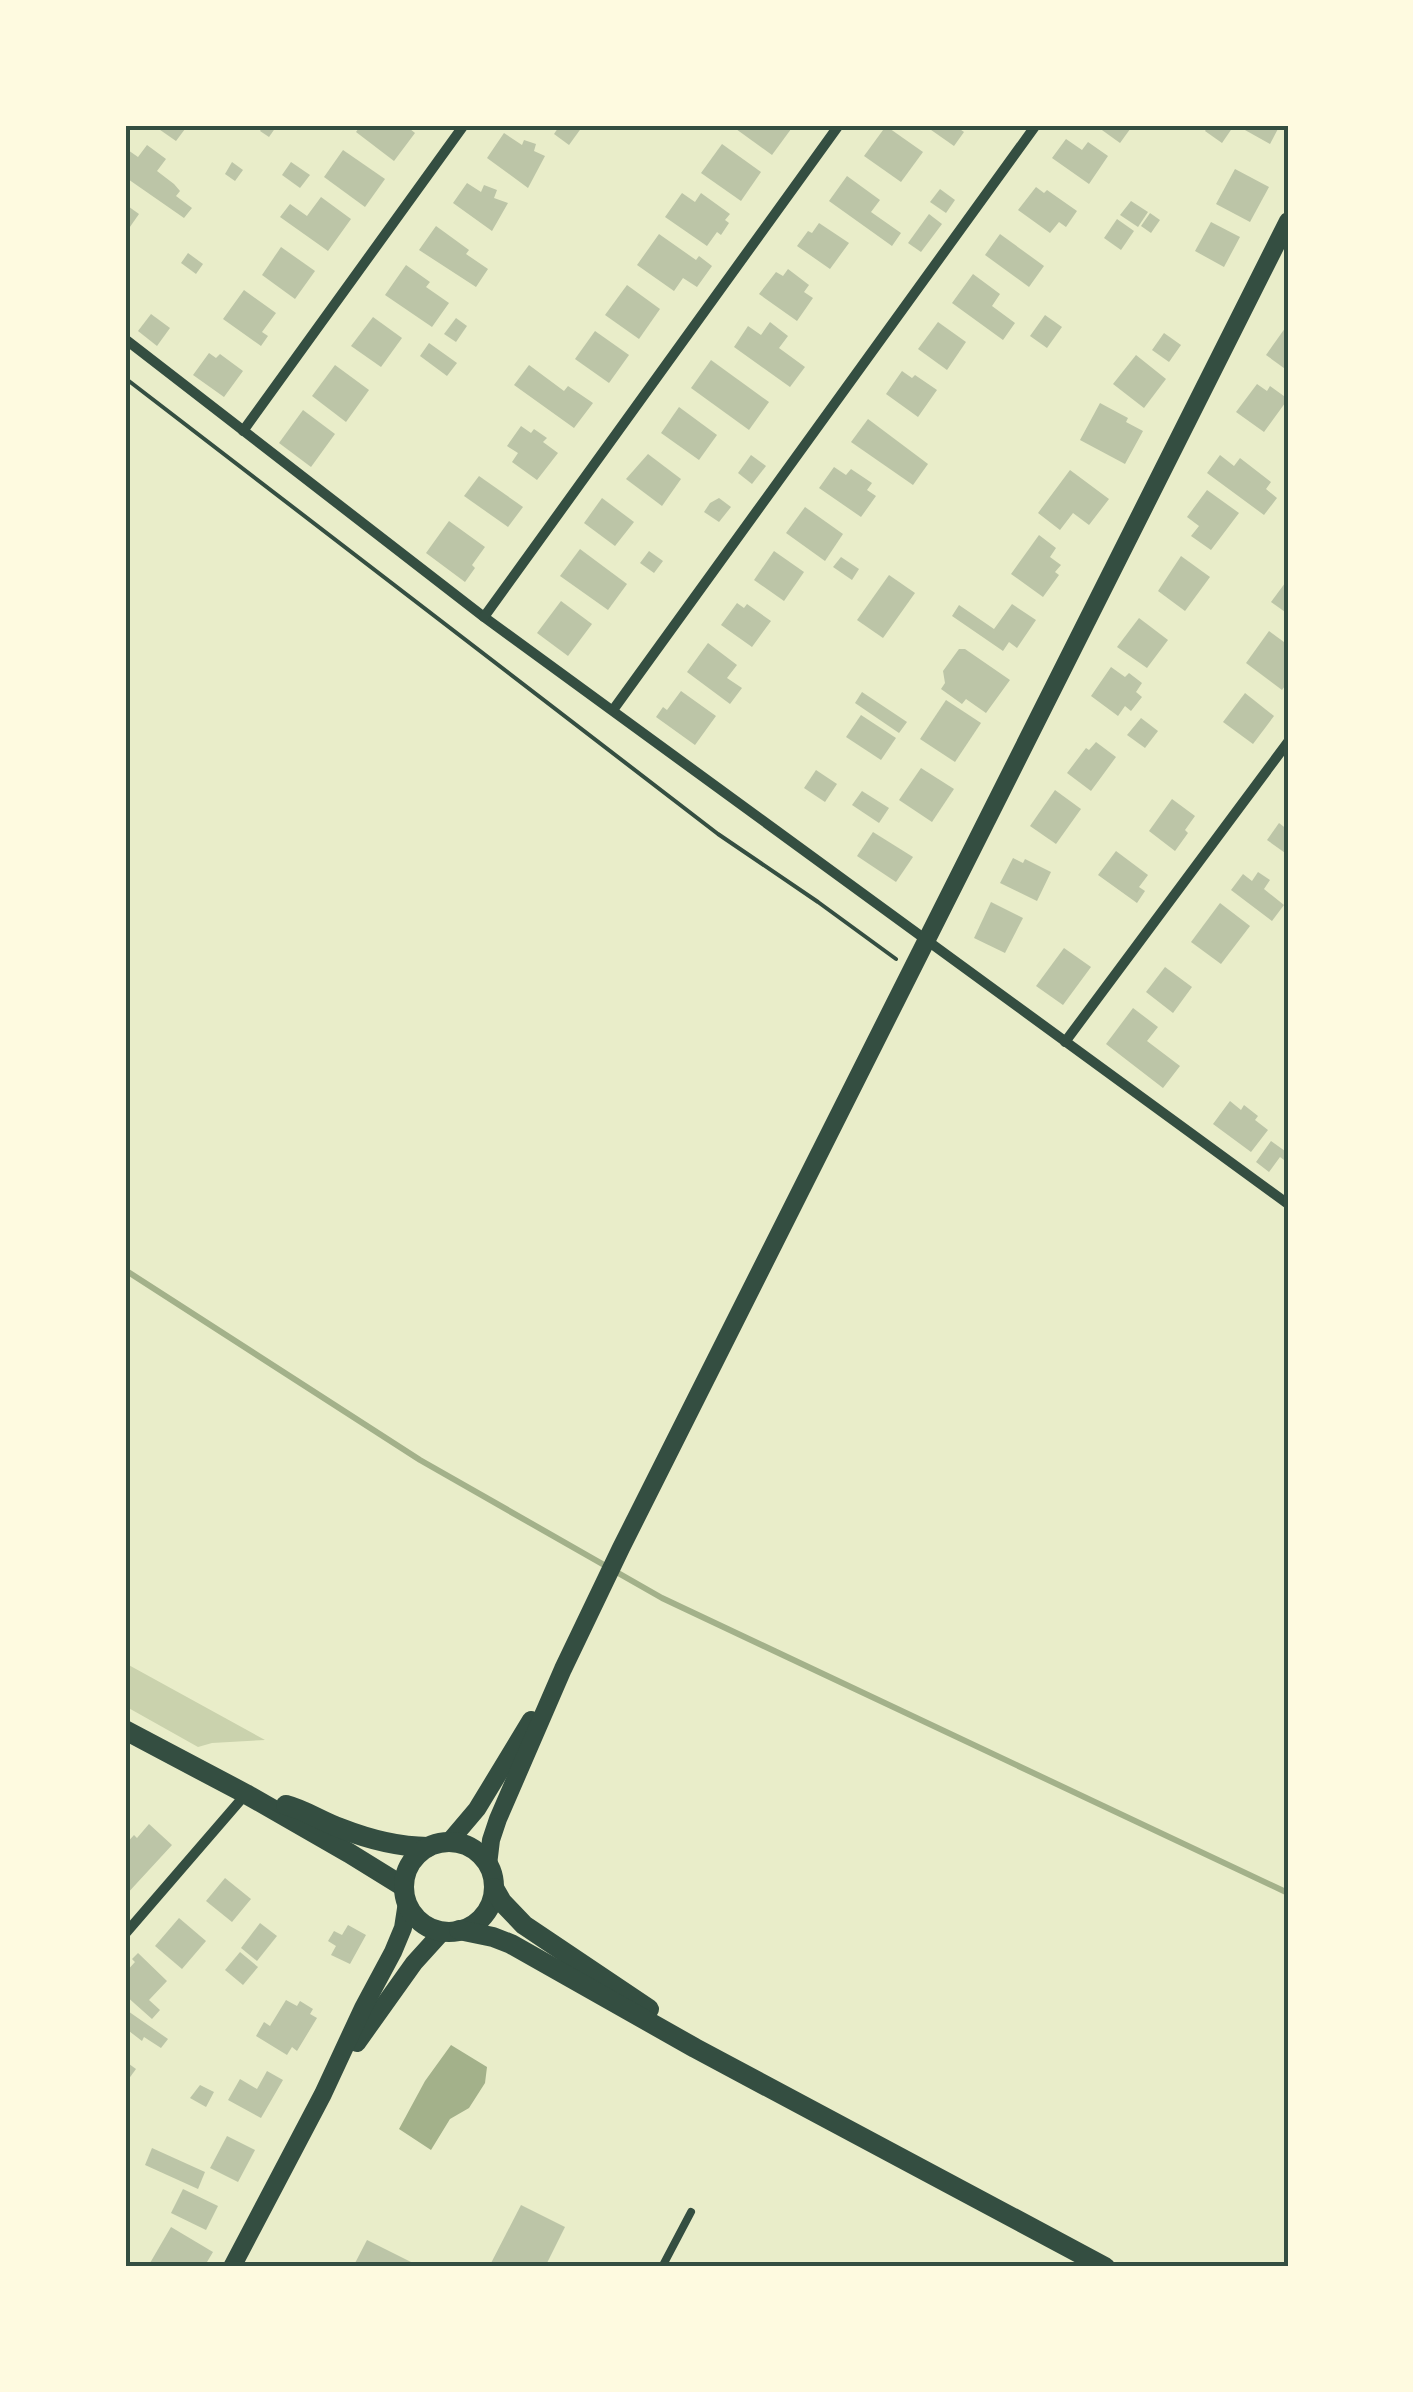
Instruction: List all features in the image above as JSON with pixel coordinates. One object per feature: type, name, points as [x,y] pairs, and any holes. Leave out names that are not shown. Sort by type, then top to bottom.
[{"type":"main road","points":[[125,1730],[358,1858],[405,1895],[418,1920],[426,1926],[493,1937],[511,1944],[695,2048],[1105,2267]]},
{"type":"main road","points":[[246,1794],[293,1807],[376,1840],[406,1847],[472,1848],[488,1865],[502,1902],[524,1925],[790,2097]]},
{"type":"main road","points":[[405,1895],[405,1875],[410,1864],[418,1854],[439,1845]]},
{"type":"main road","points":[[451,1931],[470,1926],[487,1910],[494,1888]]},
{"type":"street","points":[[243,431],[464,125]]},
{"type":"street","points":[[484,617],[839,125]]},
{"type":"street","points":[[613,710],[1036,125]]},
{"type":"street","points":[[488,1865],[498,1819],[620,1548],[1288,221]]},
{"type":"street","points":[[125,339],[484,617],[1288,1204]]},
{"type":"street","points":[[1065,1042],[1288,742]]},
{"type":"street","points":[[439,1845],[477,1809],[564,1669]]},
{"type":"street","points":[[125,1934],[246,1794]]},
{"type":"street","points":[[232,2267],[404,1928],[405,1895]]},
{"type":"street","points":[[323,2094],[414,1963],[451,1931]]},
{"type":"lane","points":[[662,2267],[691,2212]]},
{"type":"path","points":[[125,378],[718,834],[818,902],[908,979]]},
{"type":"shaded area","points":[[125,1663],[265,1740],[198,1747],[125,1706]]},
{"type":"shaded area","points":[[451,2045],[487,2067],[485,2083],[469,2108],[450,2119],[431,2150],[399,2129],[425,2081]]},
{"type":"building","points":[[153,125],[188,125],[176,141]]},
{"type":"building","points":[[264,125],[276,127],[269,137],[260,131]]},
{"type":"building","points":[[361,125],[405,125],[415,133],[394,161],[356,132]]},
{"type":"building","points":[[560,125],[582,127],[569,145],[554,134]]},
{"type":"building","points":[[740,125],[794,125],[772,155],[736,129]]},
{"type":"building","points":[[924,125],[954,125],[964,132],[954,146]]},
{"type":"building","points":[[1095,125],[1133,125],[1120,143]]},
{"type":"building","points":[[1209,125],[1233,127],[1222,143],[1205,131]]},
{"type":"building","points":[[1236,125],[1280,125],[1270,144]]},
{"type":"building","points":[[886,126],[923,152],[901,182],[864,156]]},
{"type":"building","points":[[504,133],[522,145],[524,140],[536,144],[534,151],[545,156],[528,188],[487,158]]},
{"type":"building","points":[[1066,139],[1082,150],[1088,142],[1108,156],[1089,184],[1052,158]]},
{"type":"building","points":[[722,144],[761,172],[741,201],[701,173]]},
{"type":"building","points":[[147,145],[166,159],[157,171],[174,184],[180,191],[176,196],[192,208],[184,218],[125,177],[125,148],[138,157]]},
{"type":"building","points":[[343,150],[385,179],[365,207],[324,177]]},
{"type":"building","points":[[232,162],[243,170],[235,181],[225,174]]},
{"type":"building","points":[[291,162],[310,175],[300,188],[282,175]]},
{"type":"building","points":[[1235,169],[1269,187],[1250,222],[1216,204]]},
{"type":"building","points":[[847,176],[880,200],[871,212],[901,233],[892,246],[829,201]]},
{"type":"building","points":[[467,183],[481,192],[484,185],[497,190],[494,198],[508,203],[492,231],[453,203]]},
{"type":"building","points":[[1036,187],[1077,211],[1066,227],[1059,222],[1050,233],[1018,210]]},
{"type":"building","points":[[940,189],[955,200],[946,213],[930,202]]},
{"type":"building","points":[[682,193],[695,202],[701,193],[730,214],[721,235],[717,232],[707,246],[665,217]]},
{"type":"building","points":[[321,197],[351,219],[328,251],[280,217],[290,204],[307,216]]},
{"type":"building","points":[[1131,201],[1148,212],[1138,227],[1120,215]]},
{"type":"building","points":[[125,204],[139,214],[125,234]]},
{"type":"building","points":[[1150,213],[1160,220],[1151,233],[1141,226]]},
{"type":"building","points":[[929,214],[942,224],[921,252],[908,243]]},
{"type":"building","points":[[1117,219],[1134,231],[1121,250],[1104,238]]},
{"type":"building","points":[[1211,222],[1240,237],[1224,267],[1195,251]]},
{"type":"building","points":[[819,223],[849,243],[830,269],[797,246]]},
{"type":"building","points":[[436,226],[488,269],[476,287],[419,250]]},
{"type":"building","points":[[659,234],[696,260],[699,256],[712,266],[697,287],[683,278],[674,291],[637,265]]},
{"type":"building","points":[[1000,234],[1044,266],[1029,287],[985,255]]},
{"type":"building","points":[[281,247],[315,271],[295,299],[262,275]]},
{"type":"building","points":[[188,253],[203,264],[196,274],[181,263]]},
{"type":"building","points":[[406,265],[430,282],[426,287],[449,303],[432,327],[385,295]]},
{"type":"building","points":[[788,269],[809,285],[804,292],[813,298],[797,321],[759,294],[776,272],[783,276]]},
{"type":"building","points":[[973,274],[1000,294],[992,306],[1015,323],[1003,340],[952,303]]},
{"type":"building","points":[[627,285],[660,309],[639,339],[605,315]]},
{"type":"building","points":[[244,290],[276,313],[262,332],[268,336],[261,346],[223,319]]},
{"type":"building","points":[[151,314],[170,328],[157,346],[138,331]]},
{"type":"building","points":[[1045,315],[1062,327],[1047,348],[1030,336]]},
{"type":"building","points":[[373,317],[402,338],[381,367],[351,346]]},
{"type":"building","points":[[456,318],[467,326],[456,342],[444,334]]},
{"type":"building","points":[[770,322],[788,336],[779,348],[805,367],[790,387],[734,347],[748,326],[761,335]]},
{"type":"building","points":[[938,322],[966,342],[947,370],[918,349]]},
{"type":"building","points":[[1288,324],[1288,371],[1266,355]]},
{"type":"building","points":[[595,331],[629,355],[609,383],[575,359]]},
{"type":"building","points":[[1164,333],[1181,345],[1169,362],[1152,350]]},
{"type":"building","points":[[429,343],[457,363],[447,376],[420,356]]},
{"type":"building","points":[[209,353],[216,358],[220,354],[243,371],[224,397],[193,375]]},
{"type":"building","points":[[1136,355],[1166,379],[1144,408],[1113,384]]},
{"type":"building","points":[[711,360],[769,402],[749,430],[691,388]]},
{"type":"building","points":[[335,365],[369,390],[346,422],[312,396]]},
{"type":"building","points":[[529,365],[564,391],[568,386],[593,403],[574,428],[514,385]]},
{"type":"building","points":[[902,371],[937,390],[918,417],[886,394]]},
{"type":"building","points":[[1257,384],[1267,391],[1270,386],[1288,399],[1264,432],[1236,412]]},
{"type":"building","points":[[1100,403],[1143,431],[1125,464],[1080,440]]},
{"type":"building","points":[[679,407],[717,435],[699,460],[661,433]]},
{"type":"building","points":[[303,410],[335,434],[311,467],[279,443]]},
{"type":"building","points":[[868,419],[928,464],[913,485],[851,442]]},
{"type":"building","points":[[521,426],[547,438],[543,442],[558,453],[537,480],[512,462],[518,453],[507,446]]},
{"type":"building","points":[[648,454],[681,479],[662,506],[626,479]]},
{"type":"building","points":[[751,455],[766,466],[752,484],[738,473]]},
{"type":"building","points":[[1220,455],[1234,466],[1240,458],[1271,482],[1266,489],[1277,498],[1264,515],[1207,473]]},
{"type":"building","points":[[834,467],[846,475],[851,469],[872,483],[867,490],[876,496],[861,517],[819,488]]},
{"type":"building","points":[[1070,470],[1109,499],[1089,525],[1073,513],[1060,530],[1038,513]]},
{"type":"building","points":[[479,476],[523,507],[508,527],[464,496]]},
{"type":"building","points":[[1207,490],[1239,513],[1211,550],[1191,536],[1199,526],[1187,517]]},
{"type":"building","points":[[602,498],[634,522],[615,546],[584,523]]},
{"type":"building","points":[[719,498],[731,507],[719,522],[704,512]]},
{"type":"building","points":[[805,507],[843,534],[825,561],[786,533]]},
{"type":"building","points":[[449,521],[485,547],[465,582],[426,553]]},
{"type":"building","points":[[1039,535],[1056,548],[1050,557],[1061,565],[1055,572],[1059,575],[1043,597],[1011,574]]},
{"type":"building","points":[[580,549],[627,584],[608,610],[560,576]]},
{"type":"building","points":[[649,551],[663,561],[654,573],[640,563]]},
{"type":"building","points":[[774,551],[804,572],[784,601],[754,580]]},
{"type":"building","points":[[1181,556],[1210,577],[1185,611],[1158,591]]},
{"type":"building","points":[[841,557],[859,569],[852,580],[833,567]]},
{"type":"building","points":[[889,575],[915,593],[883,638],[857,620]]},
{"type":"building","points":[[1288,579],[1288,614],[1271,602]]},
{"type":"building","points":[[561,601],[592,624],[568,656],[537,633]]},
{"type":"building","points":[[737,603],[744,608],[747,604],[771,621],[752,647],[721,625]]},
{"type":"building","points":[[1012,604],[1036,620],[1017,648],[1009,642],[1003,651],[952,616],[959,605],[994,629]]},
{"type":"building","points":[[1139,618],[1168,640],[1147,668],[1117,647]]},
{"type":"building","points":[[1269,631],[1288,645],[1288,682],[1282,690],[1246,663]]},
{"type":"building","points":[[708,643],[737,665],[727,678],[742,688],[730,704],[687,672]]},
{"type":"building","points":[[959,649],[965,649],[1010,680],[986,713],[966,699],[962,704],[941,689],[945,683],[943,671]]},
{"type":"building","points":[[1111,667],[1142,683],[1136,692],[1142,697],[1131,711],[1125,706],[1118,716],[1091,696]]},
{"type":"building","points":[[681,691],[716,716],[695,745],[656,717],[663,707],[667,710]]},
{"type":"building","points":[[862,692],[907,722],[899,733],[855,703]]},
{"type":"building","points":[[1245,693],[1274,716],[1253,744],[1223,722]]},
{"type":"building","points":[[946,700],[981,723],[955,762],[920,739]]},
{"type":"building","points":[[861,715],[896,738],[881,760],[846,737]]},
{"type":"building","points":[[1141,718],[1158,731],[1145,748],[1127,735]]},
{"type":"building","points":[[1096,742],[1116,757],[1091,791],[1067,773],[1086,748],[1089,750]]},
{"type":"building","points":[[921,768],[954,789],[932,822],[899,800]]},
{"type":"building","points":[[816,770],[837,784],[825,802],[804,788]]},
{"type":"building","points":[[1055,790],[1081,809],[1056,844],[1030,826]]},
{"type":"building","points":[[862,791],[889,808],[879,823],[852,805]]},
{"type":"building","points":[[1172,799],[1195,816],[1175,851],[1149,831]]},
{"type":"building","points":[[1279,823],[1288,830],[1288,855],[1267,840]]},
{"type":"building","points":[[873,832],[913,857],[896,882],[857,856]]},
{"type":"building","points":[[1116,851],[1148,875],[1139,887],[1145,891],[1137,903],[1098,875]]},
{"type":"building","points":[[1013,858],[1023,863],[1025,859],[1051,872],[1037,901],[1000,883]]},
{"type":"building","points":[[1258,872],[1270,880],[1264,889],[1284,905],[1272,921],[1231,890],[1243,874],[1252,881]]},
{"type":"building","points":[[991,902],[1023,918],[1005,953],[974,938]]},
{"type":"building","points":[[1220,903],[1250,926],[1221,964],[1191,942]]},
{"type":"building","points":[[1064,948],[1091,967],[1063,1005],[1036,986]]},
{"type":"building","points":[[1165,967],[1192,987],[1173,1013],[1146,992]]},
{"type":"building","points":[[1133,1008],[1158,1027],[1147,1041],[1180,1066],[1163,1088],[1106,1044]]},
{"type":"building","points":[[1230,1101],[1241,1110],[1244,1105],[1268,1130],[1251,1152],[1213,1124]]},
{"type":"building","points":[[1271,1141],[1285,1151],[1288,1147],[1288,1163],[1280,1157],[1269,1172],[1256,1162]]},
{"type":"building","points":[[149,1824],[172,1845],[125,1896],[125,1845]]},
{"type":"building","points":[[225,1878],[251,1899],[232,1922],[206,1901]]},
{"type":"building","points":[[179,1918],[206,1941],[182,1969],[155,1946]]},
{"type":"building","points":[[260,1923],[277,1936],[257,1961],[241,1948]]},
{"type":"building","points":[[348,1925],[366,1935],[350,1964],[331,1955],[336,1946],[328,1941],[334,1931],[342,1935]]},
{"type":"building","points":[[240,1952],[258,1967],[243,1985],[225,1970]]},
{"type":"building","points":[[138,1953],[167,1981],[149,2000],[160,2010],[152,2019],[125,1995],[125,1973]]},
{"type":"building","points":[[286,2000],[297,2006],[300,2001],[313,2009],[310,2014],[317,2018],[297,2051],[292,2047],[287,2055],[256,2036],[264,2022],[270,2026]]},
{"type":"building","points":[[125,2009],[168,2039],[161,2048],[129,2031],[125,2035]]},
{"type":"building","points":[[125,2061],[136,2069],[125,2084]]},
{"type":"building","points":[[267,2071],[283,2080],[261,2118],[228,2100],[240,2079],[257,2089]]},
{"type":"building","points":[[200,2085],[214,2092],[206,2107],[190,2098]]},
{"type":"building","points":[[227,2136],[255,2150],[238,2182],[210,2168]]},
{"type":"building","points":[[152,2148],[205,2172],[198,2189],[145,2165]]},
{"type":"building","points":[[183,2189],[218,2206],[206,2230],[171,2213]]},
{"type":"building","points":[[521,2205],[565,2227],[545,2267],[489,2267]]},
{"type":"building","points":[[171,2227],[213,2252],[204,2267],[157,2267],[150,2263]]},
{"type":"building","points":[[367,2240],[415,2264],[414,2267],[353,2267]]},
{"type":"waterway","points":[[125,1270],[420,1460],[662,1598],[1288,1893]]}]
